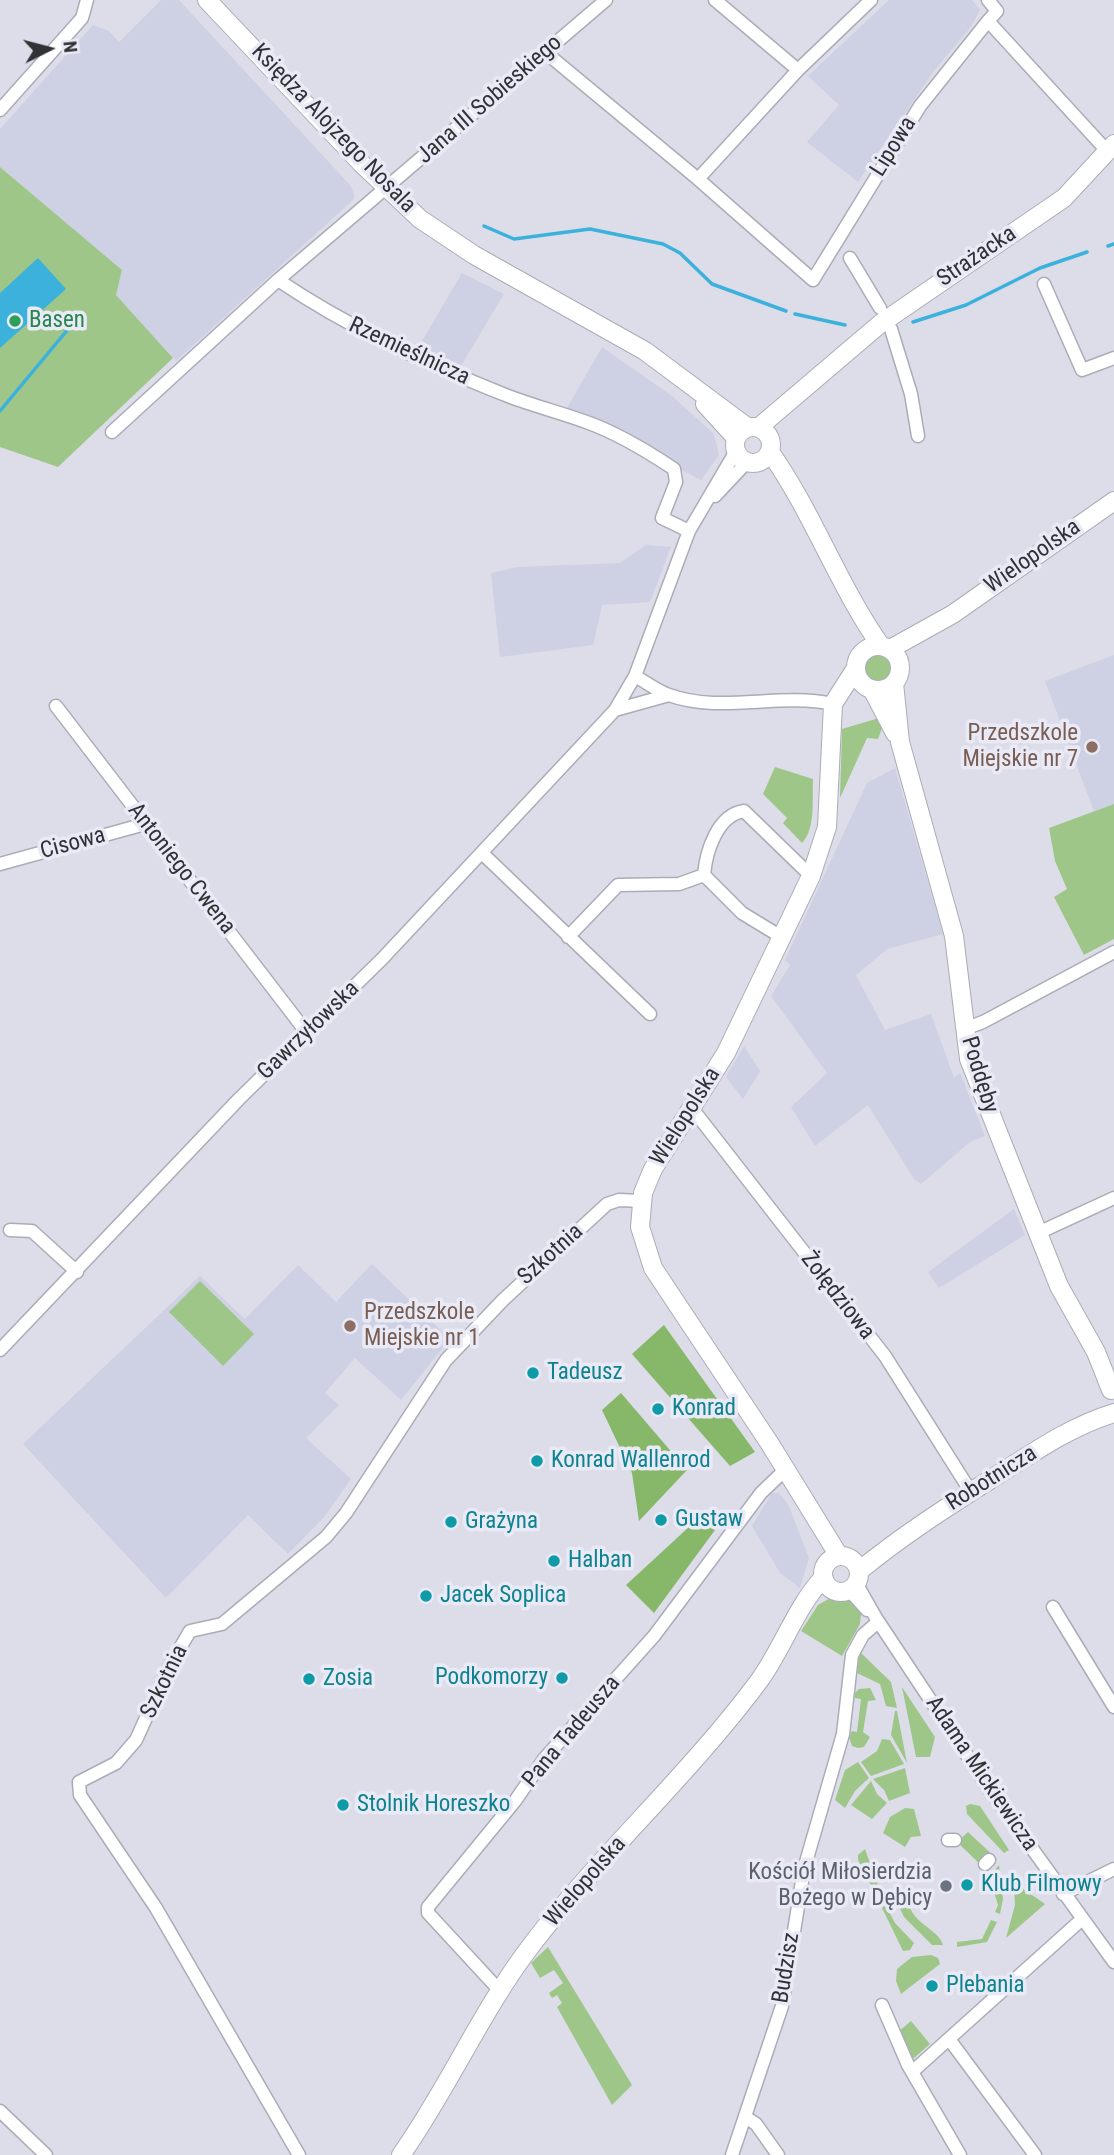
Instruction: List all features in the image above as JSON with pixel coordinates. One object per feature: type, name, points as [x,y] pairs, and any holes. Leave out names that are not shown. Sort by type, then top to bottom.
[{"type":"street","points":[[0,110],[82,18],[87,0]]},
{"type":"street","name":"Księdza Alojzego Nosala","points":[[207,0],[387,189],[421,219],[474,255],[645,351],[682,379],[753,445],[818,533],[850,597],[890,653]]},
{"type":"street","name":"Jana III Sobieskiego","points":[[278,280],[606,0]]},
{"type":"street","points":[[715,0],[798,70]]},
{"type":"street","points":[[545,52],[698,179],[798,70],[870,0]]},
{"type":"street","points":[[988,0],[997,11],[988,21],[1111,148]]},
{"type":"street","name":"Lipowa","points":[[698,179],[813,280],[920,106],[988,21]]},
{"type":"street","name":"Strażacka","points":[[635,676],[696,517],[753,445],[784,419],[833,363],[905,306],[1064,198],[1111,148]]},
{"type":"street","points":[[850,258],[880,308]]},
{"type":"street","points":[[112,432],[278,280]]},
{"type":"street","name":"Rzemieślnicza","points":[[278,280],[330,315],[426,361],[509,397],[590,423],[640,447],[674,469],[676,482],[662,519],[689,531]]},
{"type":"street","points":[[1044,284],[1082,370],[1114,358]]},
{"type":"street","points":[[891,329],[911,394],[918,436]]},
{"type":"street","name":"Wielopolska","points":[[890,653],[953,614],[1114,500]]},
{"type":"street","name":"Księdza Alojzego Nosala","points":[[850,597],[860,681],[869,688]]},
{"type":"street","points":[[635,676],[668,695],[730,704],[806,698],[833,704],[869,688],[884,689],[894,683],[890,653],[859,660]]},
{"type":"street","name":"Wielopolska","points":[[401,2155],[438,2099],[500,1991],[534,1942],[680,1778],[759,1680],[793,1626],[808,1595],[842,1573],[786,1469],[653,1268],[641,1233],[640,1201],[653,1169],[726,1053],[811,876],[827,827],[833,704],[859,660]]},
{"type":"street","name":"Gawrzyłowska","points":[[0,1350],[239,1099],[483,854],[615,710],[635,676]]},
{"type":"street","name":"Poddęby","points":[[894,683],[900,742],[954,936],[969,1059],[1059,1286],[1096,1352],[1113,1394]]},
{"type":"street","name":"Poddęby","points":[[869,688],[900,742]]},
{"type":"street","points":[[615,710],[668,695]]},
{"type":"street","name":"Antoniego Cwena","points":[[56,706],[307,1033]]},
{"type":"street","points":[[704,874],[708,845],[728,821],[744,811],[811,876]]},
{"type":"street","name":"Cisowa","points":[[0,864],[145,824]]},
{"type":"street","points":[[483,854],[650,1014]]},
{"type":"street","points":[[568,937],[618,885],[627,882],[679,884],[704,874]]},
{"type":"street","points":[[704,874],[742,913],[783,938]]},
{"type":"street","points":[[964,1029],[983,1022],[1114,952]]},
{"type":"street","name":"Żołędziowa","points":[[691,1107],[884,1356],[971,1492]]},
{"type":"street","points":[[1038,1233],[1114,1198]]},
{"type":"street","name":"Szkotnia","points":[[299,2155],[156,1908],[80,1795],[79,1782],[116,1763],[136,1740],[170,1665],[190,1631],[222,1624],[326,1537],[346,1513],[446,1360],[477,1325],[607,1204],[619,1200],[640,1201]]},
{"type":"street","points":[[10,1230],[32,1231],[77,1272]]},
{"type":"street","name":"Robotnicza","points":[[842,1573],[1085,1422],[1113,1394]]},
{"type":"street","name":"Pana Tadeusza","points":[[500,1991],[428,1913],[428,1907],[515,1801],[544,1759],[654,1636],[761,1493],[786,1469]]},
{"type":"street","name":"Adama Mickiewicza","points":[[842,1573],[877,1620],[1081,1920],[1114,1962]]},
{"type":"street","points":[[1053,1607],[1114,1707]]},
{"type":"street","name":"Budzisz","points":[[732,2155],[747,2118],[782,2006],[804,1869],[843,1734],[852,1655],[863,1635],[877,1620]]},
{"type":"street","points":[[1063,1894],[1114,1869]]},
{"type":"street","points":[[912,2072],[1081,1920]]},
{"type":"street","points":[[882,2005],[912,2072],[960,2155]]},
{"type":"street","points":[[949,2039],[1035,2155]]},
{"type":"street","points":[[0,2111],[46,2155]]},
{"type":"street","points":[[747,2118],[755,2124],[778,2155]]},
{"type":"shaded area","points":[[161,0],[179,0],[351,186],[354,195],[354,199],[176,361],[116,295],[122,270],[0,167],[0,129],[93,25],[109,31],[119,42]]},
{"type":"shaded area","points":[[889,0],[972,0],[980,10],[970,28],[933,72],[858,182],[807,142],[839,105],[808,76]]},
{"type":"shaded area","points":[[462,273],[504,294],[458,371],[415,353]]},
{"type":"shaded area","points":[[602,347],[672,396],[714,434],[719,455],[701,480],[566,410]]},
{"type":"shaded area","points":[[646,545],[671,547],[650,602],[602,605],[593,645],[500,657],[491,573],[517,567],[620,563]]},
{"type":"shaded area","name":"Przedszkole Miejskie nr 7","points":[[1114,655],[1114,804],[1094,811],[1045,681]]},
{"type":"shaded area","points":[[895,768],[943,934],[887,949],[856,975],[885,1030],[931,1014],[954,1078],[960,1073],[985,1136],[970,1142],[921,1184],[914,1179],[868,1105],[815,1146],[791,1107],[827,1073],[771,996],[790,965],[785,960],[867,783]]},
{"type":"shaded area","points":[[744,1046],[760,1071],[743,1099],[726,1077]]},
{"type":"shaded area","points":[[1014,1209],[1025,1235],[939,1288],[928,1272]]},
{"type":"shaded area","points":[[372,1264],[450,1339],[401,1400],[355,1358],[325,1393],[339,1405],[306,1438],[351,1479],[325,1516],[288,1554],[248,1515],[166,1598],[23,1444],[200,1276],[245,1319],[298,1265],[336,1302]]},
{"type":"shaded area","points":[[772,1493],[779,1493],[788,1504],[809,1558],[800,1588],[780,1573],[752,1526]]},
{"type":"green space","points":[[0,167],[122,270],[116,295],[173,358],[58,467],[0,447]]},
{"type":"green space","points":[[878,653],[888,658],[893,668],[888,678],[878,683],[868,678],[863,668],[868,658]]},
{"type":"green space","points":[[879,718],[882,728],[878,739],[867,738],[840,798],[842,729]]},
{"type":"green space","points":[[775,767],[813,779],[811,822],[802,843],[783,823],[787,818],[763,794]]},
{"type":"green space","points":[[1114,804],[1114,939],[1084,955],[1054,897],[1067,889],[1055,861],[1049,828]]},
{"type":"green space","points":[[200,1281],[254,1334],[223,1366],[169,1312]]},
{"type":"green space","points":[[664,1325],[755,1452],[730,1466],[632,1354]]},
{"type":"green space","points":[[621,1393],[687,1470],[639,1521],[632,1473],[602,1410]]},
{"type":"green space","points":[[703,1514],[715,1530],[654,1613],[626,1585]]},
{"type":"green space","points":[[832,1597],[847,1598],[861,1614],[860,1624],[842,1656],[801,1631],[818,1605]]},
{"type":"green space","points":[[860,1652],[891,1682],[897,1708],[886,1706],[880,1684],[857,1673]]},
{"type":"green space","points":[[902,1687],[935,1737],[930,1757],[916,1757]]},
{"type":"green space","points":[[870,1688],[876,1700],[868,1701],[863,1732],[870,1737],[864,1747],[858,1748],[852,1746],[849,1737],[852,1731],[857,1732],[861,1699],[855,1698],[855,1693],[859,1689]]},
{"type":"green space","points":[[897,1711],[907,1763],[891,1735]]},
{"type":"green space","points":[[882,1739],[890,1740],[904,1764],[871,1776],[861,1762],[877,1751]]},
{"type":"green space","points":[[858,1762],[869,1778],[855,1791],[845,1808],[835,1800],[845,1770]]},
{"type":"green space","points":[[905,1768],[910,1793],[889,1801],[884,1790],[873,1779]]},
{"type":"green space","points":[[871,1781],[877,1794],[887,1803],[872,1819],[851,1805]]},
{"type":"green space","points":[[966,1806],[980,1806],[1009,1850],[1004,1853],[967,1814]]},
{"type":"green space","points":[[905,1808],[914,1809],[921,1836],[911,1837],[905,1847],[883,1833],[890,1817]]},
{"type":"green space","points":[[968,1832],[997,1859],[986,1870],[957,1842]]},
{"type":"green space","points":[[865,1849],[883,1899],[880,1902],[858,1860],[858,1855]]},
{"type":"green space","points":[[999,1865],[1003,1899],[1000,1914],[995,1912],[998,1905],[989,1876]]},
{"type":"green space","points":[[1016,1884],[1045,1904],[1006,1938],[1015,1905]]},
{"type":"green space","points":[[906,1894],[913,1913],[936,1934],[943,1945],[932,1945],[904,1917],[896,1900]]},
{"type":"green space","points":[[885,1904],[895,1923],[914,1943],[910,1950],[903,1951],[882,1908]]},
{"type":"green space","points":[[991,1920],[997,1922],[987,1942],[957,1947],[957,1942],[982,1939]]},
{"type":"green space","points":[[548,1947],[632,2085],[612,2105],[557,2007],[562,2003],[557,1995],[552,1998],[549,1993],[563,1983],[554,1970],[540,1978],[531,1963]]},
{"type":"green space","points":[[931,1955],[938,1958],[940,1964],[901,1994],[896,1981],[897,1969],[912,1957]]},
{"type":"green space","points":[[911,2021],[930,2044],[914,2058],[909,2056],[898,2032]]},
{"type":"water","name":"Basen","points":[[38,258],[66,289],[0,348],[0,293]]},
{"type":"waterway","points":[[484,226],[514,239],[590,229],[663,244],[680,253],[712,284],[786,311]]},
{"type":"waterway","points":[[1108,246],[1114,244]]},
{"type":"waterway","points":[[913,322],[966,305],[1040,268],[1087,252]]},
{"type":"waterway","points":[[795,314],[845,325]]},
{"type":"waterway","points":[[0,411],[74,322]]},
{"type":"place","name":"Basen","points":[[15,321]]},
{"type":"place","name":"Przedszkole Miejskie nr 7","points":[[1092,747]]},
{"type":"place","name":"Przedszkole Miejskie nr 1","points":[[350,1326]]},
{"type":"place","name":"Tadeusz","points":[[533,1373]]},
{"type":"place","name":"Konrad","points":[[658,1409]]},
{"type":"place","name":"Konrad Wallenrod","points":[[537,1461]]},
{"type":"place","name":"Gustaw","points":[[661,1520]]},
{"type":"place","name":"Grażyna","points":[[451,1522]]},
{"type":"place","name":"Halban","points":[[554,1561]]},
{"type":"place","name":"Jacek Soplica","points":[[426,1596]]},
{"type":"place","name":"Podkomorzy","points":[[562,1678]]},
{"type":"place","name":"Zosia","points":[[309,1679]]},
{"type":"place","name":"Stolnik Horeszko","points":[[343,1805]]},
{"type":"place","name":"Klub Filmowy","points":[[967,1885]]},
{"type":"place","name":"Kościół Miłosierdzia Bożego w Dębicy","points":[[946,1886]]},
{"type":"place","name":"Plebania","points":[[932,1986]]}]
